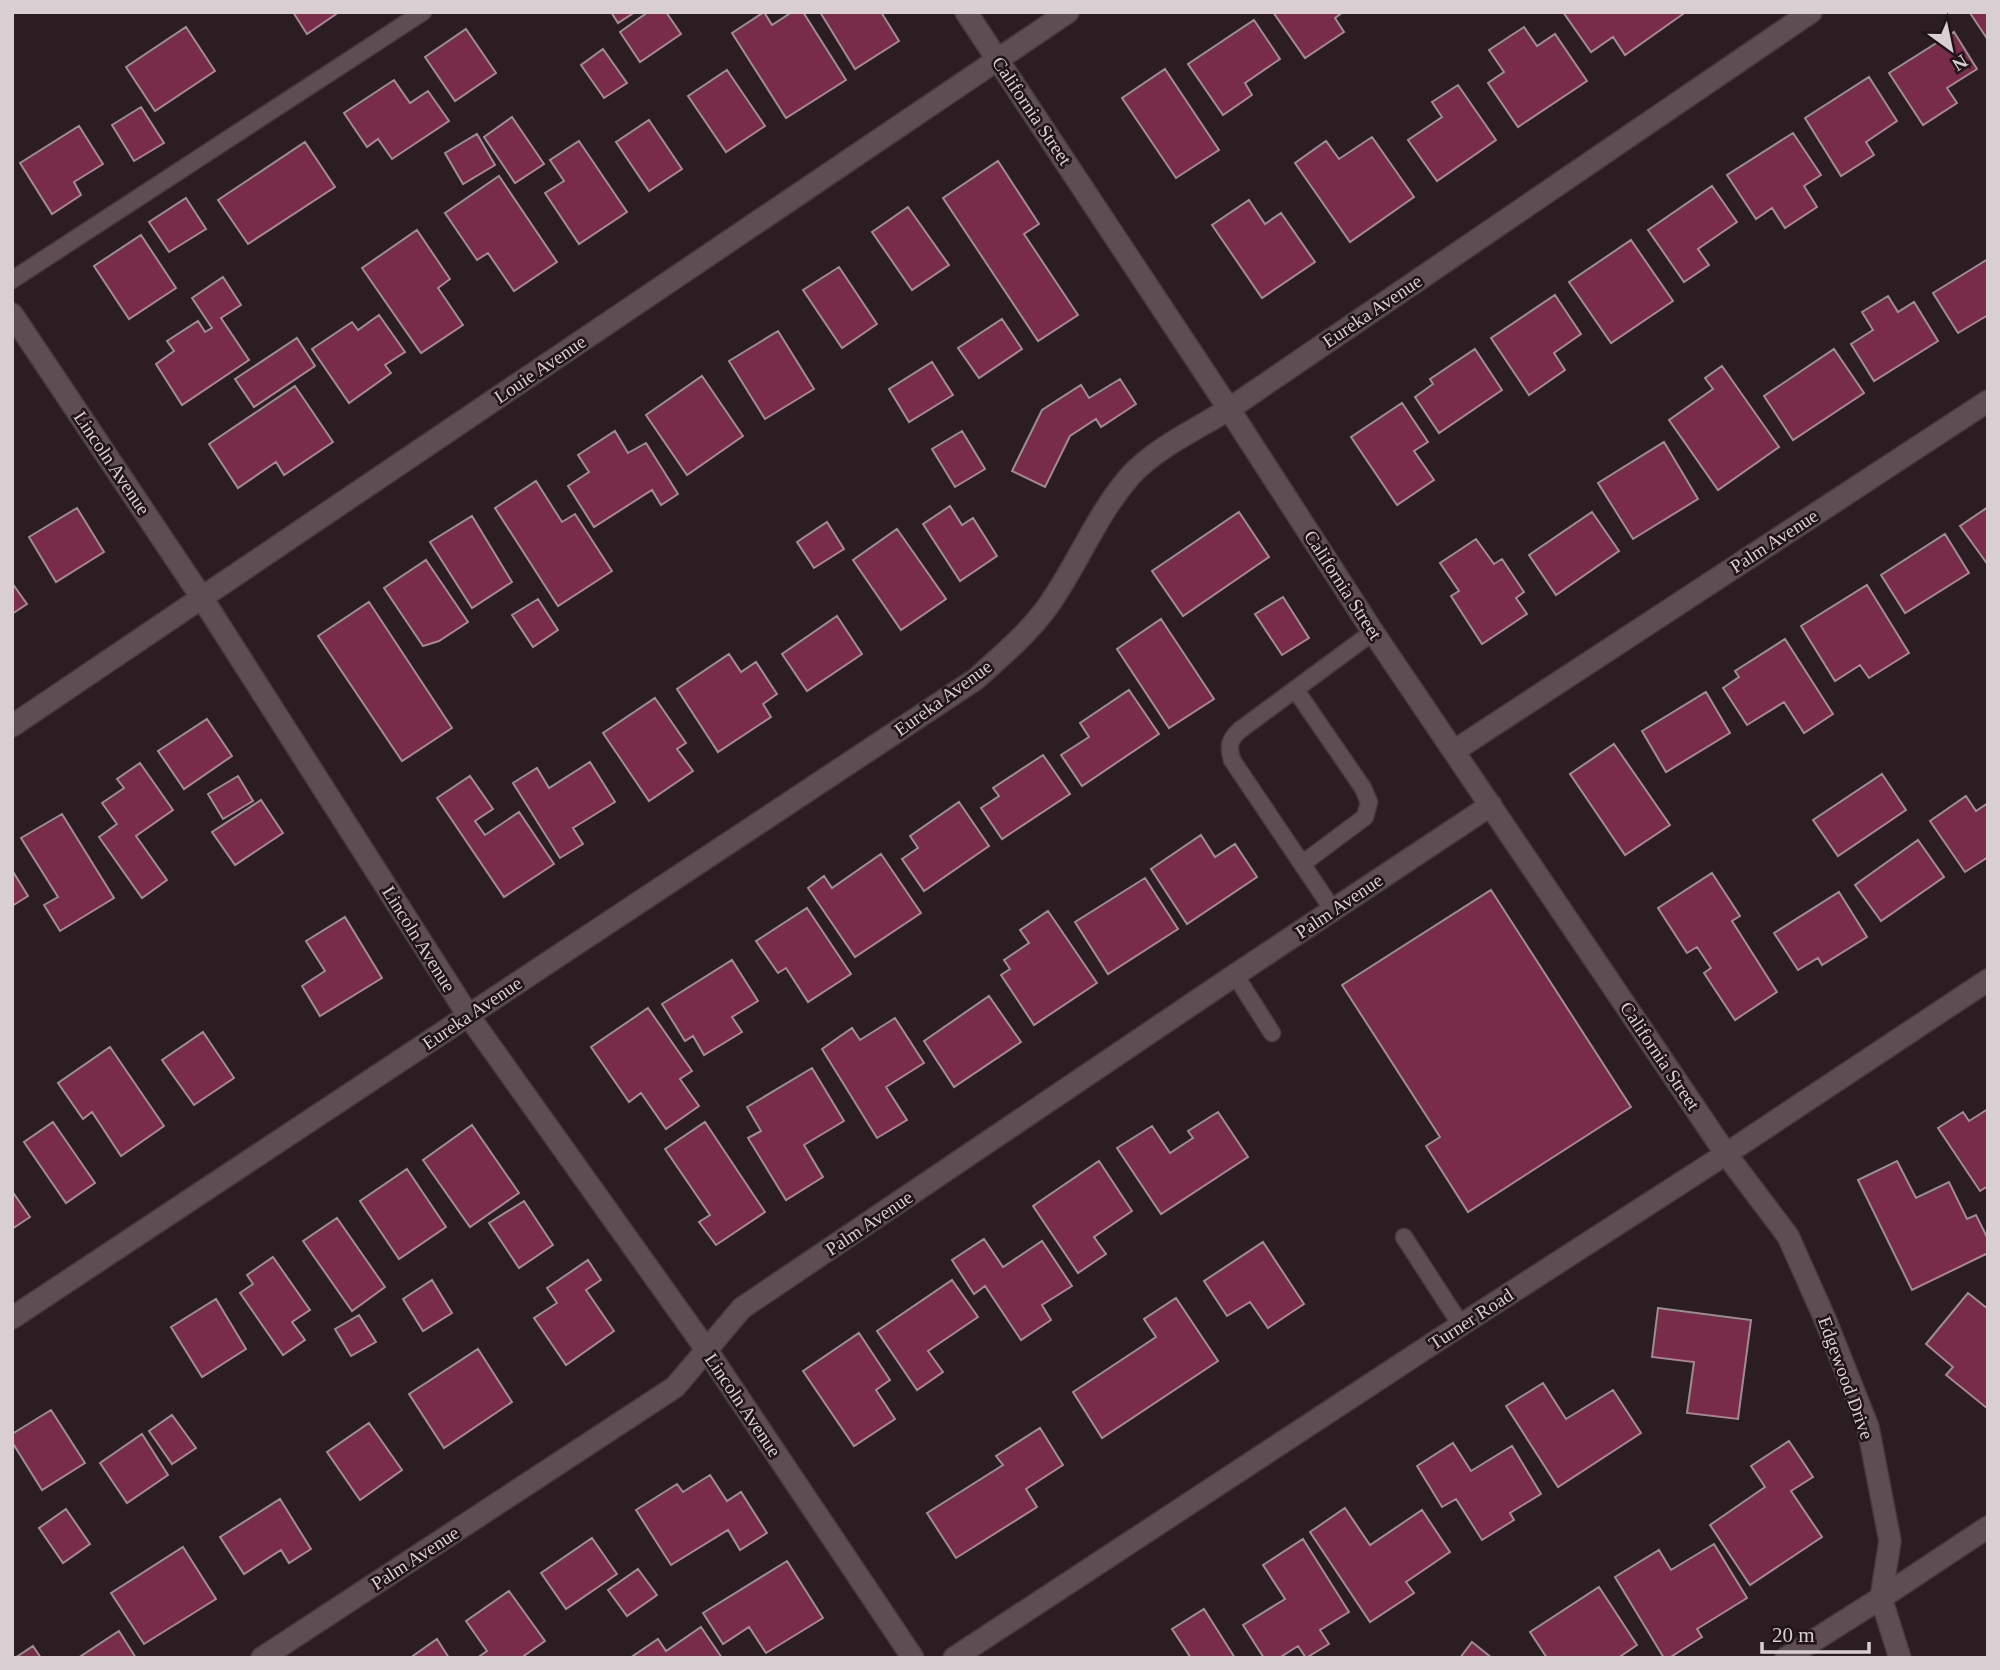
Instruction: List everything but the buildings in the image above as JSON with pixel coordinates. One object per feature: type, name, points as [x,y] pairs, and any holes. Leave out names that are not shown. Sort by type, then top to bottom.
[{"type":"street","name":"California Street","points":[[966,12],[1373,632],[1726,1154]]},
{"type":"street","name":"Louie Avenue","points":[[12,726],[1068,12]]},
{"type":"street","name":"Eureka Avenue","points":[[12,1318],[976,679],[1032,627],[1049,604],[1100,515],[1132,474],[1151,457],[1229,409],[1811,12]]},
{"type":"street","name":"Lincoln Avenue","points":[[12,314],[202,598],[468,1015],[706,1349],[913,1658]]},
{"type":"street","name":"Palm Avenue","points":[[1454,751],[1988,401]]},
{"type":"street","name":"Palm Avenue","points":[[262,1658],[675,1387],[742,1308],[1491,805]]},
{"type":"street","name":"Turner Road","points":[[954,1658],[1988,981]]},
{"type":"street","name":"Edgewood Drive","points":[[1726,1154],[1788,1236],[1868,1427],[1890,1541],[1881,1598]]},
{"type":"street","points":[[1786,1658],[1988,1527]]},
{"type":"street","points":[[1881,1598],[1900,1658]]},
{"type":"lane","points":[[12,280],[423,12]]},
{"type":"lane","points":[[1332,910],[1232,760],[1229,748],[1231,738],[1240,730],[1373,632]]},
{"type":"lane","points":[[1295,690],[1363,788],[1369,802],[1365,817],[1301,864]]},
{"type":"lane","points":[[1235,975],[1272,1033]]},
{"type":"lane","points":[[1404,1237],[1461,1325]]}]
